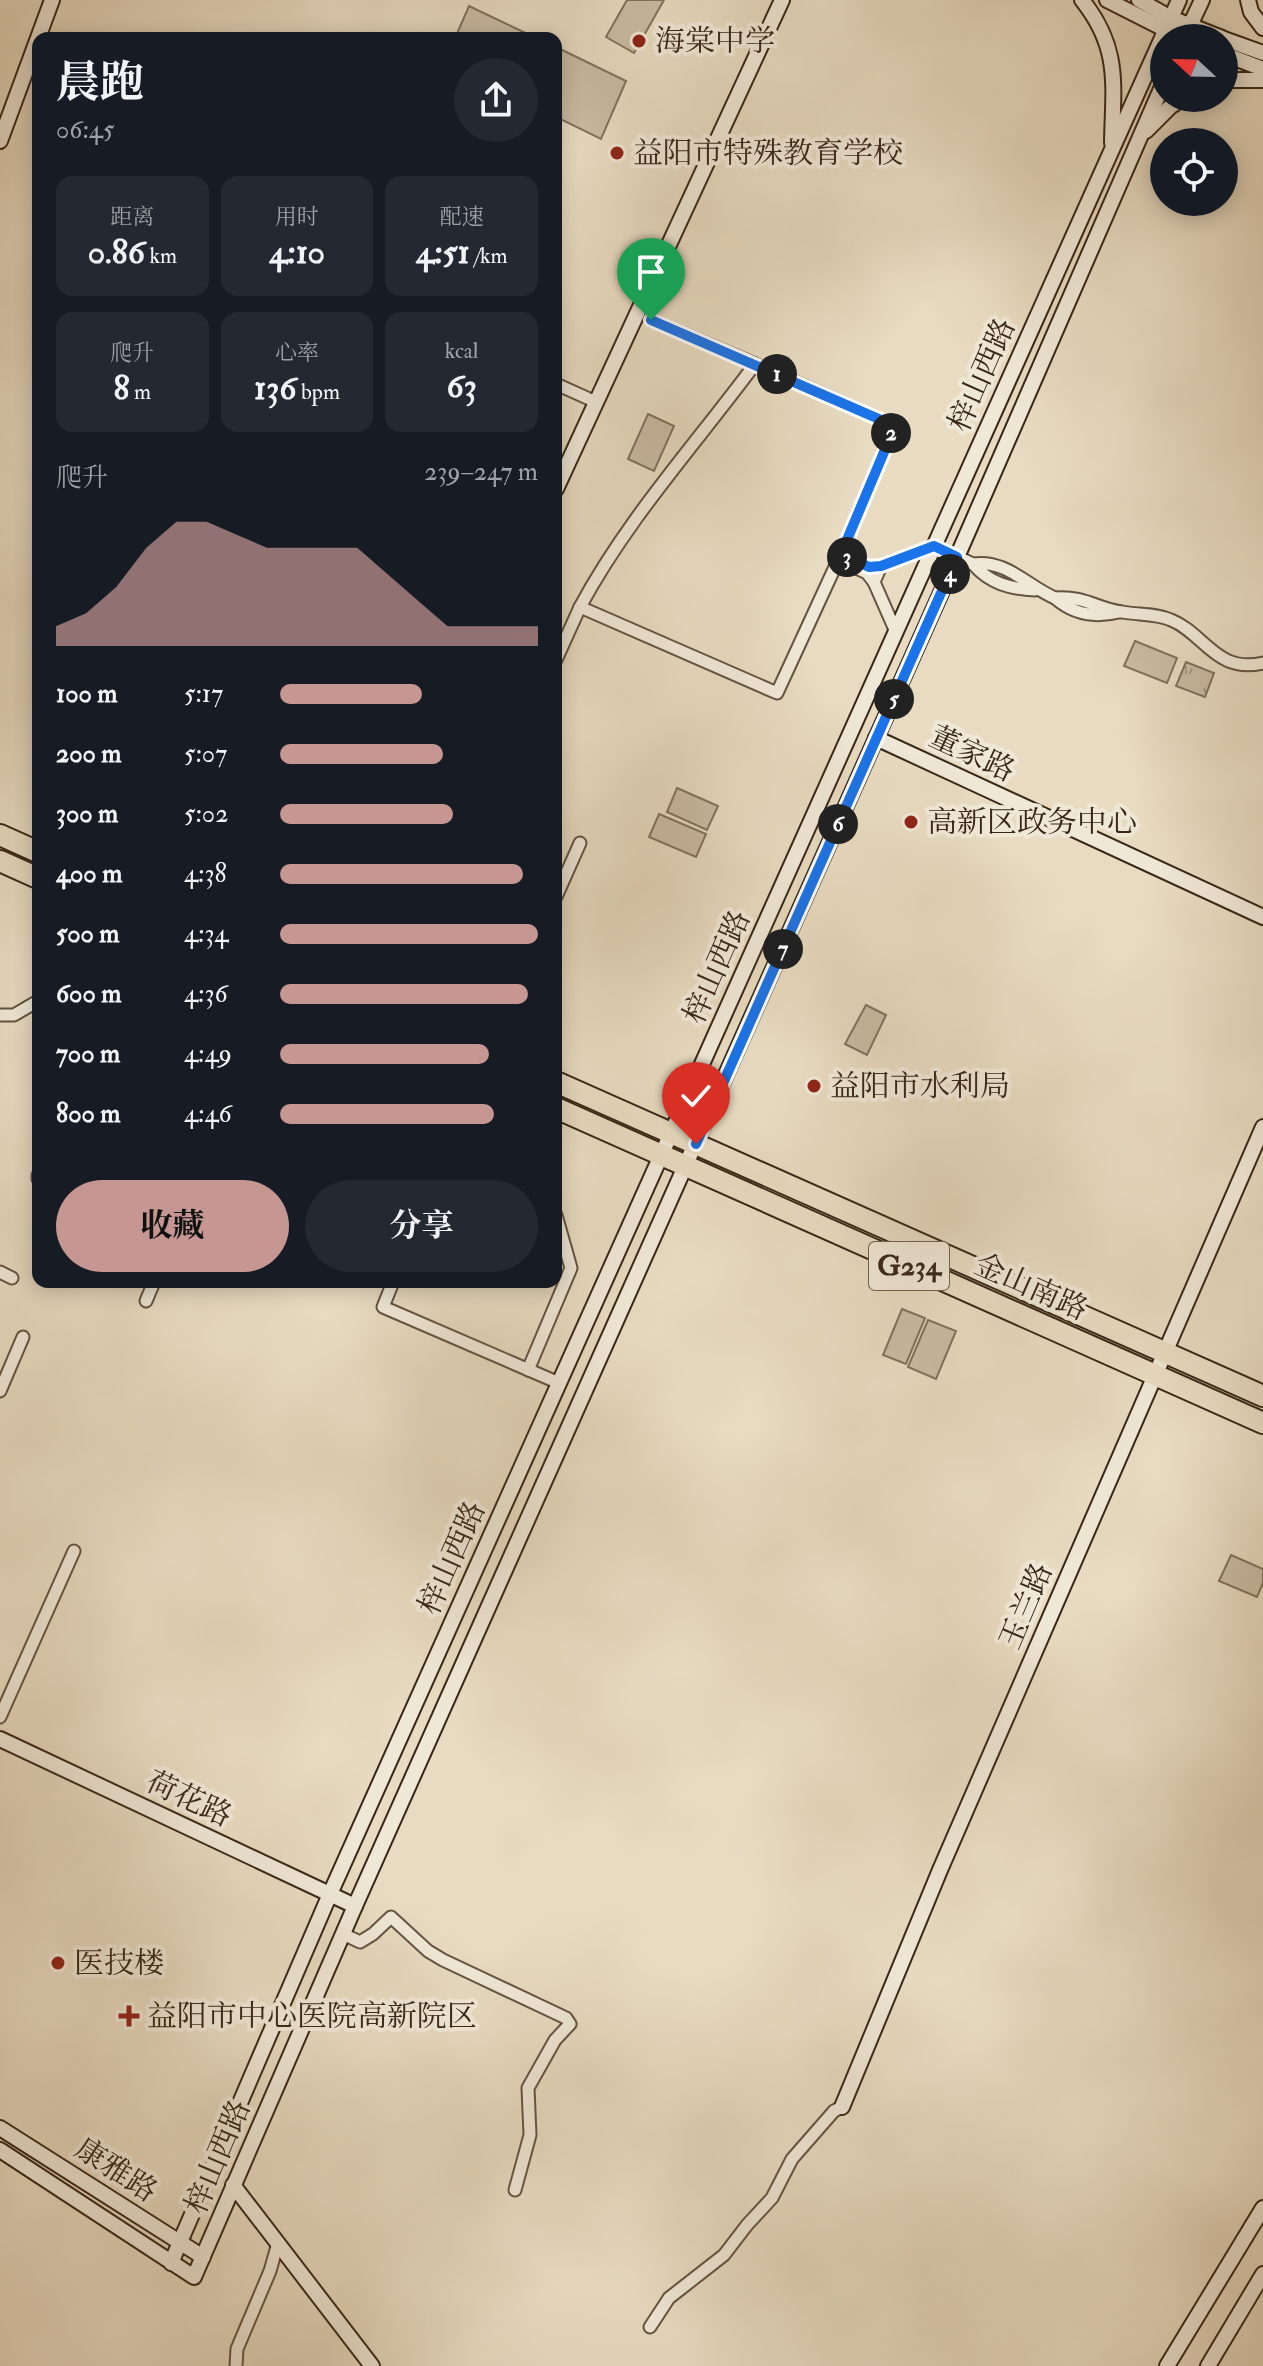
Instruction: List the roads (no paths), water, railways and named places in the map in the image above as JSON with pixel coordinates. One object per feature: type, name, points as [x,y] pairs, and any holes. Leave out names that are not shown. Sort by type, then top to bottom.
[{"type":"highway","points":[[0,835],[32,849]]},
{"type":"highway","points":[[0,861],[32,875]]},
{"type":"highway","name":"金山南路","points":[[562,1085],[1263,1396]]},
{"type":"highway","name":"金山南路","points":[[562,1111],[1263,1423]]},
{"type":"street","points":[[40,32],[52,0]]},
{"type":"street","points":[[562,476],[782,0]]},
{"type":"street","points":[[1082,0],[1100,22],[1111,53],[1114,88],[1111,149]]},
{"type":"street","points":[[1107,0],[1168,24]]},
{"type":"street","points":[[1139,0],[1168,24]]},
{"type":"street","name":"梓山西路","points":[[1168,24],[1179,0]]},
{"type":"street","points":[[1190,24],[1202,0]]},
{"type":"street","points":[[1248,0],[1251,12],[1263,28]]},
{"type":"street","points":[[1238,44],[1263,53]]},
{"type":"street","points":[[1,136],[32,53]]},
{"type":"street","points":[[1238,59],[1263,69]]},
{"type":"street","name":"梓山西路","points":[[171,2263],[330,1894],[1150,63]]},
{"type":"street","points":[[1238,80],[1263,80]]},
{"type":"street","name":"梓山西路","points":[[194,2277],[355,1906],[957,557],[1151,112]]},
{"type":"street","points":[[1140,136],[1165,112]]},
{"type":"street","points":[[580,607],[777,693],[840,557],[895,426],[651,320]]},
{"type":"street","points":[[562,647],[602,567],[630,524],[755,364]]},
{"type":"street","points":[[562,387],[596,402]]},
{"type":"street","points":[[840,557],[869,567],[881,566],[934,546],[973,564],[988,562],[1018,574],[1035,590],[1055,598],[1075,597],[1119,612],[1170,619],[1222,658],[1237,663],[1263,663]]},
{"type":"street","points":[[840,557],[867,573],[874,582],[896,632]]},
{"type":"street","points":[[874,582],[881,566]]},
{"type":"street","name":"董家路","points":[[876,738],[1263,917]]},
{"type":"street","points":[[562,884],[580,843]]},
{"type":"street","points":[[0,1015],[14,1015],[32,1004]]},
{"type":"street","name":"玉兰路","points":[[842,2107],[946,1856],[1263,1127]]},
{"type":"street","points":[[528,1370],[571,1268],[562,1236]]},
{"type":"street","points":[[0,1272],[12,1278]]},
{"type":"street","points":[[146,1301],[151,1288]]},
{"type":"street","points":[[391,1288],[383,1307],[559,1383]]},
{"type":"street","points":[[602,1288],[627,1299]]},
{"type":"street","points":[[0,1391],[23,1337]]},
{"type":"street","points":[[536,1435],[561,1446]]},
{"type":"street","points":[[0,1717],[74,1551]]},
{"type":"street","name":"荷花路","points":[[0,1739],[355,1906]]},
{"type":"street","points":[[343,1934],[360,1942],[391,1917],[428,1951],[443,1960],[566,2018],[570,2024],[555,2040],[528,2088],[530,2135],[515,2190]]},
{"type":"street","points":[[650,2327],[669,2298],[724,2255],[772,2198],[792,2159],[834,2111],[842,2107]]},
{"type":"street","name":"康雅路","points":[[0,2128],[203,2257]]},
{"type":"street","name":"康雅路","points":[[0,2150],[194,2277]]},
{"type":"street","points":[[233,2185],[372,2366]]},
{"type":"street","points":[[1167,2366],[1263,2208]]},
{"type":"street","points":[[236,2366],[237,2349],[270,2271],[278,2243]]},
{"type":"street","points":[[1208,2366],[1263,2274]]},
{"type":"place","name":"海棠中学","points":[[639,41]]},
{"type":"place","name":"益阳市特殊教育学校","points":[[617,153]]},
{"type":"place","name":"高新区政务中心","points":[[911,822]]},
{"type":"place","name":"益阳市水利局","points":[[814,1086]]},
{"type":"place","name":"医技楼","points":[[58,1963]]},
{"type":"place","name":"益阳市中心医院高新院区","points":[[129,2016]]}]
